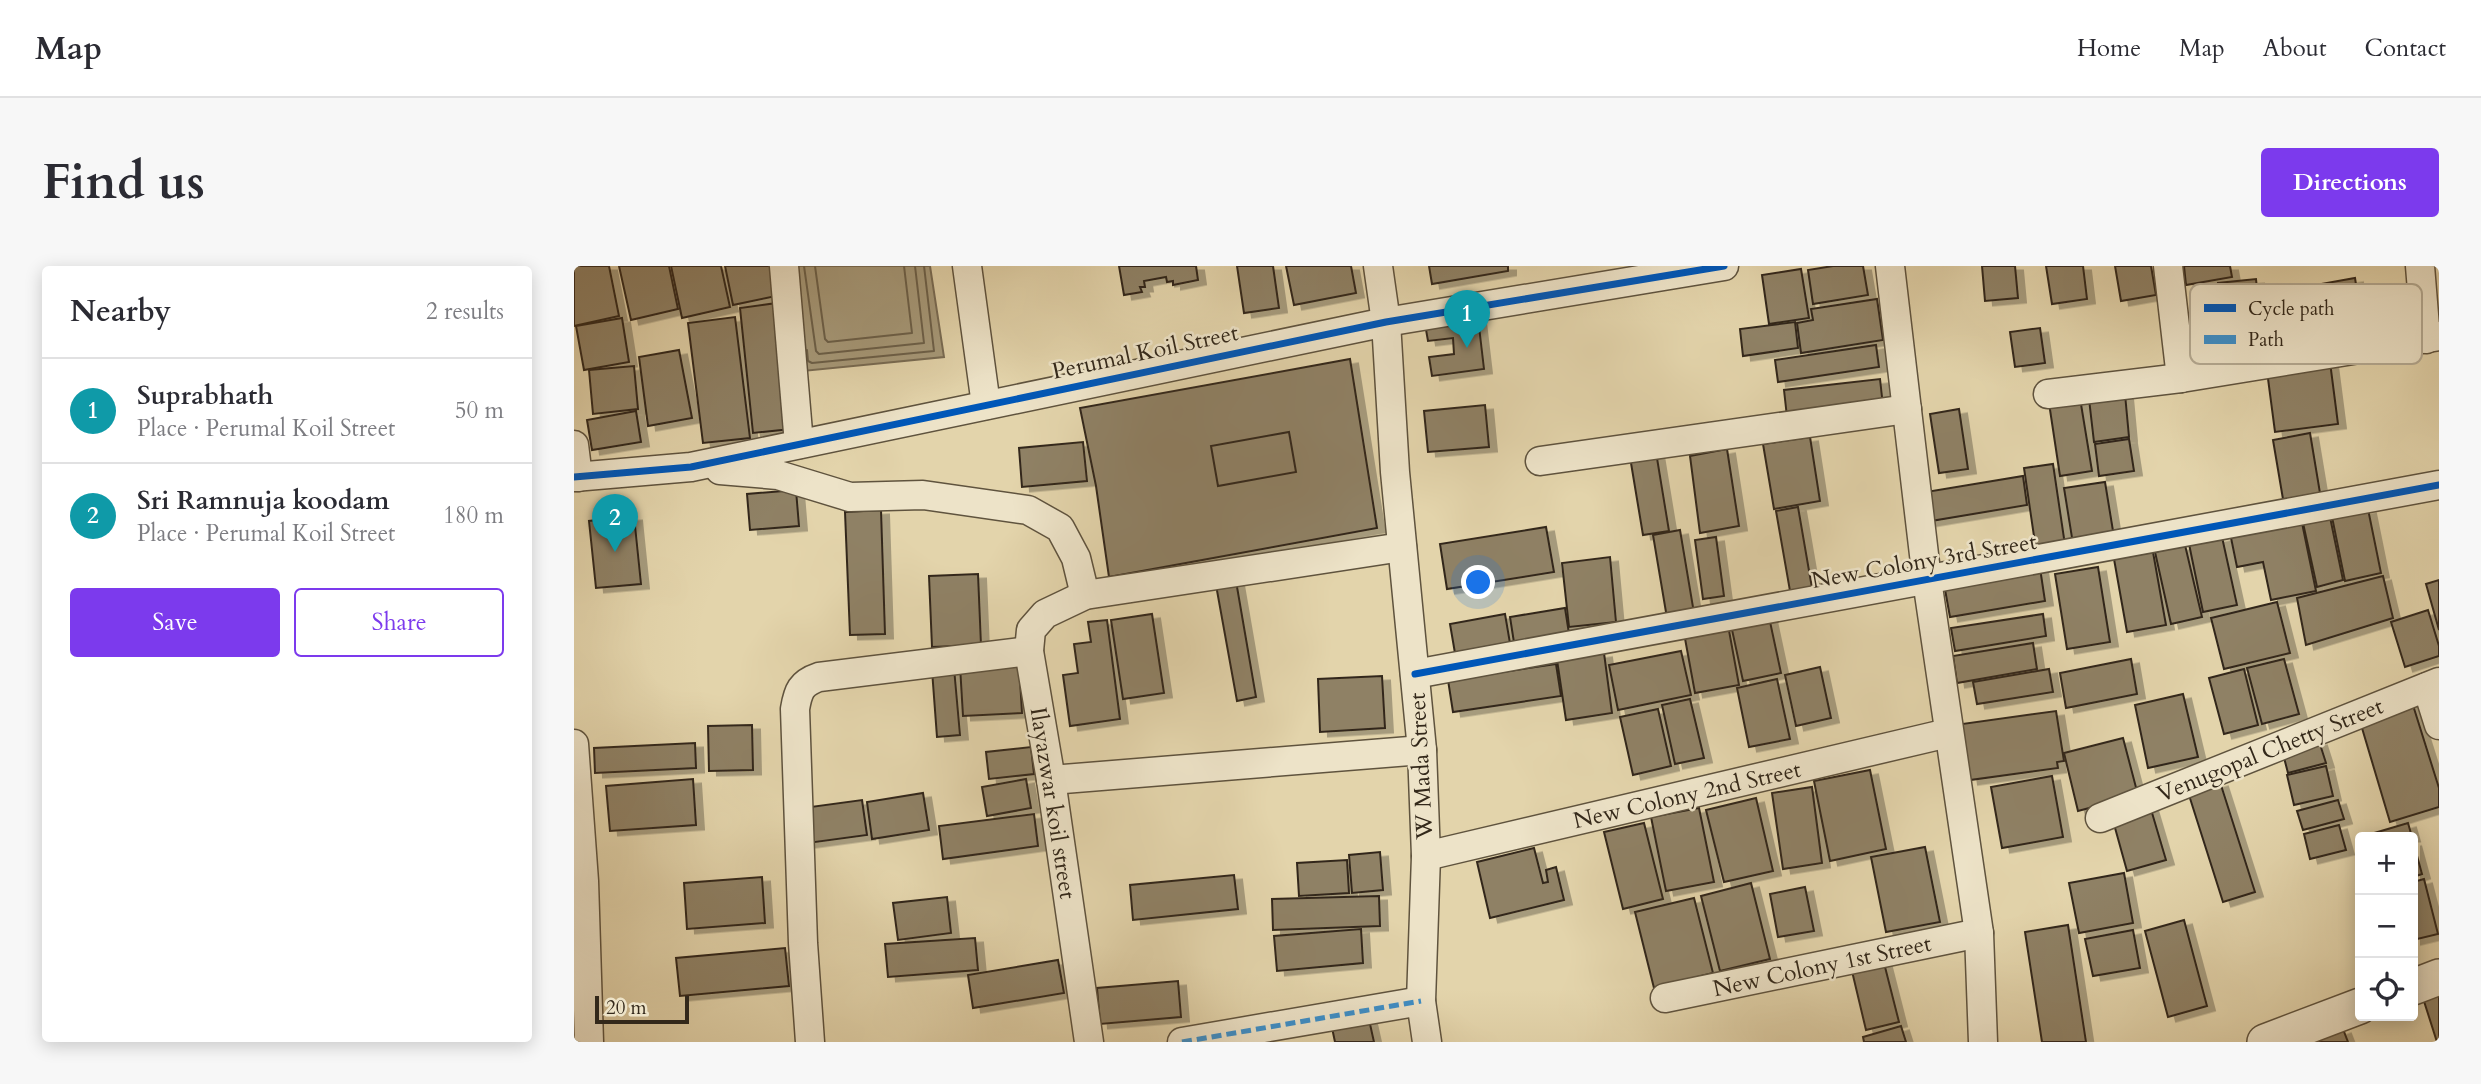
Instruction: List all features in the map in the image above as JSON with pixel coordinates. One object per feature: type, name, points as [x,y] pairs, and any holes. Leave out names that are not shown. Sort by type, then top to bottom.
[{"type":"street","points":[[784,266],[799,444]]},
{"type":"street","points":[[967,266],[986,405]]},
{"type":"street","name":"W Mada Street","points":[[1378,266],[1386,322],[1395,472],[1422,750],[1426,856],[1421,1001],[1427,1042]]},
{"type":"street","name":"Perumal Koil Street","points":[[576,477],[691,467],[1386,322],[1724,266]]},
{"type":"street","points":[[1890,266],[1927,580],[1979,933],[1983,1042]]},
{"type":"street","points":[[2168,266],[2181,378]]},
{"type":"street","points":[[2420,266],[2432,337]]},
{"type":"street","points":[[2048,394],[2181,378],[2267,364]]},
{"type":"street","points":[[1540,461],[1908,409]]},
{"type":"street","points":[[574,445],[576,477]]},
{"type":"street","points":[[691,467],[778,475],[850,496],[923,495],[1028,510],[1060,528],[1076,558],[1085,595]]},
{"type":"street","name":"New Colony 3rd Street","points":[[1415,674],[2439,485]]},
{"type":"street","name":"Ilayazwar koil street","points":[[1089,1042],[1051,780],[1029,651],[1031,630],[1045,614],[1085,595],[1402,547]]},
{"type":"street","points":[[810,1042],[803,943],[795,709],[798,691],[805,682],[819,677],[1029,651]]},
{"type":"street","points":[[2433,684],[2439,725]]},
{"type":"street","name":"Venugopal Chetty Street","points":[[2101,818],[2433,684]]},
{"type":"street","name":"New Colony 2nd Street","points":[[1426,856],[1948,733]]},
{"type":"street","points":[[574,744],[584,881],[589,1042]]},
{"type":"street","points":[[1051,780],[1422,750]]},
{"type":"street","name":"New Colony 1st Street","points":[[1665,998],[1979,933]]},
{"type":"street","points":[[2418,985],[2439,977]]},
{"type":"street","points":[[1182,1042],[1421,1001]]},
{"type":"street","points":[[2265,1042],[2355,1008]]},
{"type":"water","points":[[788,266],[930,266],[944,357],[803,371]]},
{"type":"building","points":[[574,266],[609,266],[619,316],[574,326]]},
{"type":"building","points":[[619,266],[669,266],[678,309],[631,320]]},
{"type":"building","points":[[671,266],[721,266],[730,307],[682,318]]},
{"type":"building","points":[[725,266],[776,266],[781,295],[733,305]]},
{"type":"building","points":[[1119,266],[1196,266],[1198,280],[1173,285],[1173,281],[1167,282],[1166,277],[1144,281],[1145,287],[1140,287],[1142,292],[1124,295]]},
{"type":"building","points":[[1237,266],[1273,266],[1279,308],[1244,313]]},
{"type":"building","points":[[1286,266],[1351,266],[1356,293],[1294,305]]},
{"type":"building","points":[[1429,266],[1508,266],[1508,271],[1432,284]]},
{"type":"building","points":[[1833,266],[1863,266],[1868,295],[1813,304],[1808,270]]},
{"type":"building","points":[[1982,266],[2015,266],[2018,298],[1985,301]]},
{"type":"building","points":[[2046,266],[2083,266],[2087,299],[2052,304]]},
{"type":"building","points":[[2115,266],[2151,266],[2156,295],[2121,301]]},
{"type":"building","points":[[2184,266],[2230,266],[2232,277],[2186,285]]},
{"type":"building","points":[[1801,269],[1809,318],[1769,324],[1762,275]]},
{"type":"building","points":[[2355,278],[2356,284],[2321,284]]},
{"type":"building","points":[[2256,279],[2257,284],[2218,284]]},
{"type":"building","points":[[1877,299],[1883,340],[1801,353],[1797,323],[1813,320],[1811,309]]},
{"type":"building","points":[[777,303],[791,429],[753,433],[740,308]]},
{"type":"building","points":[[735,317],[750,438],[703,443],[688,323]]},
{"type":"building","points":[[622,318],[629,362],[584,370],[576,326]]},
{"type":"building","points":[[1478,318],[1484,369],[1432,376],[1429,357],[1454,354],[1453,338],[1428,341],[1425,324]]},
{"type":"building","points":[[1795,322],[1798,348],[1743,356],[1740,329]]},
{"type":"building","points":[[2040,328],[2045,363],[2015,367],[2010,332]]},
{"type":"building","points":[[1876,345],[1879,367],[1778,382],[1775,360]]},
{"type":"building","points":[[679,350],[692,418],[648,426],[639,357]]},
{"type":"building","points":[[1350,359],[1377,528],[1109,577],[1096,486],[1080,408]]},
{"type":"building","points":[[2330,364],[2338,424],[2275,432],[2267,371]]},
{"type":"building","points":[[634,366],[638,409],[593,414],[589,370]]},
{"type":"building","points":[[1880,379],[1883,406],[1787,417],[1784,390]]},
{"type":"building","points":[[2125,394],[2129,437],[2094,442],[2089,399]]},
{"type":"building","points":[[2080,398],[2092,471],[2060,476],[2049,403]]},
{"type":"building","points":[[1485,405],[1489,447],[1428,452],[1424,411]]},
{"type":"building","points":[[1959,409],[1968,469],[1939,473],[1930,414]]},
{"type":"building","points":[[636,411],[641,442],[592,450],[587,420]]},
{"type":"building","points":[[1289,432],[1296,472],[1218,486],[1211,446]]},
{"type":"building","points":[[2310,433],[2321,499],[2284,505],[2273,440]]},
{"type":"building","points":[[1810,437],[1820,501],[1774,509],[1763,444]]},
{"type":"building","points":[[2129,439],[2134,471],[2099,476],[2095,444]]},
{"type":"building","points":[[1083,442],[1087,481],[1022,487],[1019,448]]},
{"type":"building","points":[[1727,449],[1739,526],[1700,533],[1690,456]]},
{"type":"building","points":[[1656,452],[1669,531],[1643,535],[1630,457]]},
{"type":"building","points":[[2053,464],[2065,545],[2036,550],[2024,468]]},
{"type":"building","points":[[2023,476],[2027,505],[1925,522],[1920,493]]},
{"type":"building","points":[[2105,482],[2114,537],[2073,544],[2064,488]]},
{"type":"building","points":[[796,490],[799,526],[750,530],[747,494]]},
{"type":"building","points":[[1798,507],[1812,588],[1790,591],[1776,511]]},
{"type":"building","points":[[2368,509],[2381,573],[2345,581],[2332,517]]},
{"type":"building","points":[[881,510],[885,634],[850,635],[845,512]]},
{"type":"building","points":[[634,516],[641,584],[596,588],[589,521]]},
{"type":"building","points":[[2330,517],[2343,580],[2317,587],[2303,523]]},
{"type":"building","points":[[2301,518],[2316,591],[2271,600],[2263,562],[2237,567],[2230,533]]},
{"type":"building","points":[[1546,527],[1554,572],[1447,589],[1440,544]]},
{"type":"building","points":[[1680,530],[1695,619],[1668,624],[1653,535]]},
{"type":"building","points":[[1716,537],[1724,596],[1703,599],[1695,540]]},
{"type":"building","points":[[2222,537],[2237,605],[2203,612],[2189,544]]},
{"type":"building","points":[[2185,545],[2202,617],[2171,624],[2155,552]]},
{"type":"building","points":[[2153,552],[2166,625],[2127,632],[2114,559]]},
{"type":"building","points":[[1610,557],[1616,622],[1569,627],[1562,563]]},
{"type":"building","points":[[2098,567],[2110,642],[2067,649],[2055,574]]},
{"type":"building","points":[[2040,568],[2045,601],[1950,617],[1944,584]]},
{"type":"building","points":[[978,574],[981,645],[932,647],[929,576]]},
{"type":"building","points":[[2383,576],[2393,618],[2306,645],[2297,598]]},
{"type":"building","points":[[2439,580],[2439,630],[2426,584]]},
{"type":"building","points":[[1236,581],[1256,697],[1237,701],[1216,585]]},
{"type":"building","points":[[2277,602],[2290,653],[2224,669],[2211,618]]},
{"type":"building","points":[[1565,608],[1570,640],[1515,649],[1510,617]]},
{"type":"building","points":[[2428,610],[2439,646],[2439,656],[2405,667],[2391,622]]},
{"type":"building","points":[[1152,614],[1164,693],[1123,699],[1111,620]]},
{"type":"building","points":[[1505,614],[1511,649],[1456,659],[1450,624]]},
{"type":"building","points":[[2043,614],[2046,636],[1955,651],[1951,628]]},
{"type":"building","points":[[1769,617],[1781,673],[1743,681],[1731,625]]},
{"type":"building","points":[[1107,620],[1120,719],[1070,726],[1063,675],[1078,673],[1074,644],[1091,642],[1088,622]]},
{"type":"building","points":[[1728,625],[1739,685],[1695,693],[1684,633]]},
{"type":"building","points":[[2033,643],[2037,669],[1957,683],[1953,656]]},
{"type":"building","points":[[1681,651],[1691,695],[1618,710],[1609,665]]},
{"type":"building","points":[[1604,653],[1612,713],[1566,720],[1557,660]]},
{"type":"building","points":[[2131,659],[2137,694],[2066,708],[2060,673]]},
{"type":"building","points":[[2284,659],[2299,714],[2262,724],[2247,668]]},
{"type":"building","points":[[1019,663],[1022,713],[963,716],[960,666]]},
{"type":"building","points":[[1556,664],[1561,696],[1453,712],[1448,680]]},
{"type":"building","points":[[1820,667],[1831,718],[1796,726],[1785,675]]},
{"type":"building","points":[[954,668],[960,735],[937,737],[932,670]]},
{"type":"building","points":[[2049,669],[2053,692],[1977,704],[1973,682]]},
{"type":"building","points":[[2244,669],[2258,725],[2224,734],[2209,678]]},
{"type":"building","points":[[1382,676],[1385,728],[1320,732],[1318,679]]},
{"type":"building","points":[[1777,679],[1790,739],[1749,747],[1737,688]]},
{"type":"building","points":[[2183,694],[2198,757],[2148,768],[2135,705]]},
{"type":"building","points":[[1690,699],[1704,758],[1675,764],[1662,705]]},
{"type":"building","points":[[2412,702],[2439,788],[2439,807],[2390,822],[2359,718]]},
{"type":"building","points":[[1658,709],[1671,766],[1633,775],[1620,717]]},
{"type":"building","points":[[2056,711],[2064,761],[2057,762],[2058,768],[1970,780],[1962,724]]},
{"type":"building","points":[[752,725],[753,770],[709,771],[708,726]]},
{"type":"building","points":[[2123,738],[2138,795],[2078,811],[2064,753]]},
{"type":"building","points":[[2319,741],[2326,763],[2288,773],[2282,750]]},
{"type":"building","points":[[695,743],[696,768],[595,773],[594,748]]},
{"type":"building","points":[[1031,747],[1034,774],[989,779],[986,752]]},
{"type":"building","points":[[2326,766],[2333,796],[2294,805],[2287,775]]},
{"type":"building","points":[[1870,770],[1886,849],[1830,861],[1814,781]]},
{"type":"building","points":[[2052,776],[2063,837],[2002,848],[1991,787]]},
{"type":"building","points":[[693,779],[696,825],[610,831],[606,786]]},
{"type":"building","points":[[1026,779],[1031,808],[987,816],[982,787]]},
{"type":"building","points":[[2220,782],[2255,892],[2223,902],[2188,792]]},
{"type":"building","points":[[1812,787],[1822,863],[1783,869],[1772,793]]},
{"type":"building","points":[[923,793],[929,830],[872,839],[867,802]]},
{"type":"building","points":[[1756,798],[1773,871],[1724,882],[1706,810]]},
{"type":"building","points":[[862,800],[867,835],[808,843],[803,808]]},
{"type":"building","points":[[2338,800],[2344,819],[2303,830],[2297,811]]},
{"type":"building","points":[[2150,806],[2166,860],[2127,871],[2112,817]]},
{"type":"building","points":[[1699,808],[1714,882],[1666,891],[1651,817]]},
{"type":"building","points":[[1034,814],[1038,846],[943,859],[939,826]]},
{"type":"building","points":[[1644,823],[1663,899],[1623,909],[1604,832]]},
{"type":"building","points":[[2408,823],[2411,832],[2378,832]]},
{"type":"building","points":[[2339,825],[2346,850],[2310,859],[2304,834]]},
{"type":"building","points":[[1925,847],[1940,922],[1886,932],[1871,857]]},
{"type":"building","points":[[1534,848],[1543,883],[1548,882],[1546,870],[1556,867],[1564,900],[1490,918],[1477,862]]},
{"type":"building","points":[[1380,852],[1383,890],[1352,893],[1349,855]]},
{"type":"building","points":[[2418,859],[2422,874],[2418,875]]},
{"type":"building","points":[[1347,860],[1349,893],[1299,896],[1297,863]]},
{"type":"building","points":[[2124,873],[2133,923],[2079,933],[2069,883]]},
{"type":"building","points":[[1234,875],[1238,909],[1133,920],[1130,885]]},
{"type":"building","points":[[762,877],[765,923],[687,929],[684,883]]},
{"type":"building","points":[[2424,879],[2438,934],[2418,939],[2418,895],[2418,881]]},
{"type":"building","points":[[1751,883],[1770,959],[1720,971],[1701,896]]},
{"type":"building","points":[[1805,887],[1814,931],[1778,937],[1770,894]]},
{"type":"building","points":[[1379,896],[1380,926],[1273,930],[1272,899]]},
{"type":"building","points":[[947,897],[951,933],[898,940],[893,903]]},
{"type":"building","points":[[1694,898],[1713,973],[1654,988],[1635,912]]},
{"type":"building","points":[[2184,920],[2207,1006],[2168,1017],[2145,931]]},
{"type":"building","points":[[2068,925],[2086,1042],[2042,1042],[2025,932]]},
{"type":"building","points":[[1361,929],[1363,963],[1277,971],[1274,936]]},
{"type":"building","points":[[2133,930],[2140,968],[2093,976],[2085,939]]},
{"type":"building","points":[[975,938],[978,970],[888,977],[885,944]]},
{"type":"building","points":[[785,948],[789,986],[680,996],[676,958]]},
{"type":"building","points":[[1883,959],[1899,1022],[1866,1030],[1851,967]]},
{"type":"building","points":[[1058,960],[1064,993],[973,1008],[968,975]]},
{"type":"building","points":[[1178,981],[1181,1017],[1100,1024],[1097,988]]},
{"type":"building","points":[[2439,990],[2439,1042],[2437,1042],[2422,995]]},
{"type":"building","points":[[1368,1015],[1374,1042],[1335,1042],[1331,1023]]},
{"type":"building","points":[[1901,1026],[1906,1042],[1864,1042],[1863,1037]]},
{"type":"building","points":[[2343,1029],[2348,1042],[2307,1042]]},
{"type":"marked path","points":[[1182,1042],[1421,1001]]},
{"type":"cycle path","points":[[574,477],[691,467],[1386,322],[1724,266]]},
{"type":"cycle path","points":[[1415,674],[2439,485]]},
{"type":"place","name":"Suprabhath","points":[[1467,348]]},
{"type":"place","name":"Sri Ramnuja koodam","points":[[615,552]]}]
